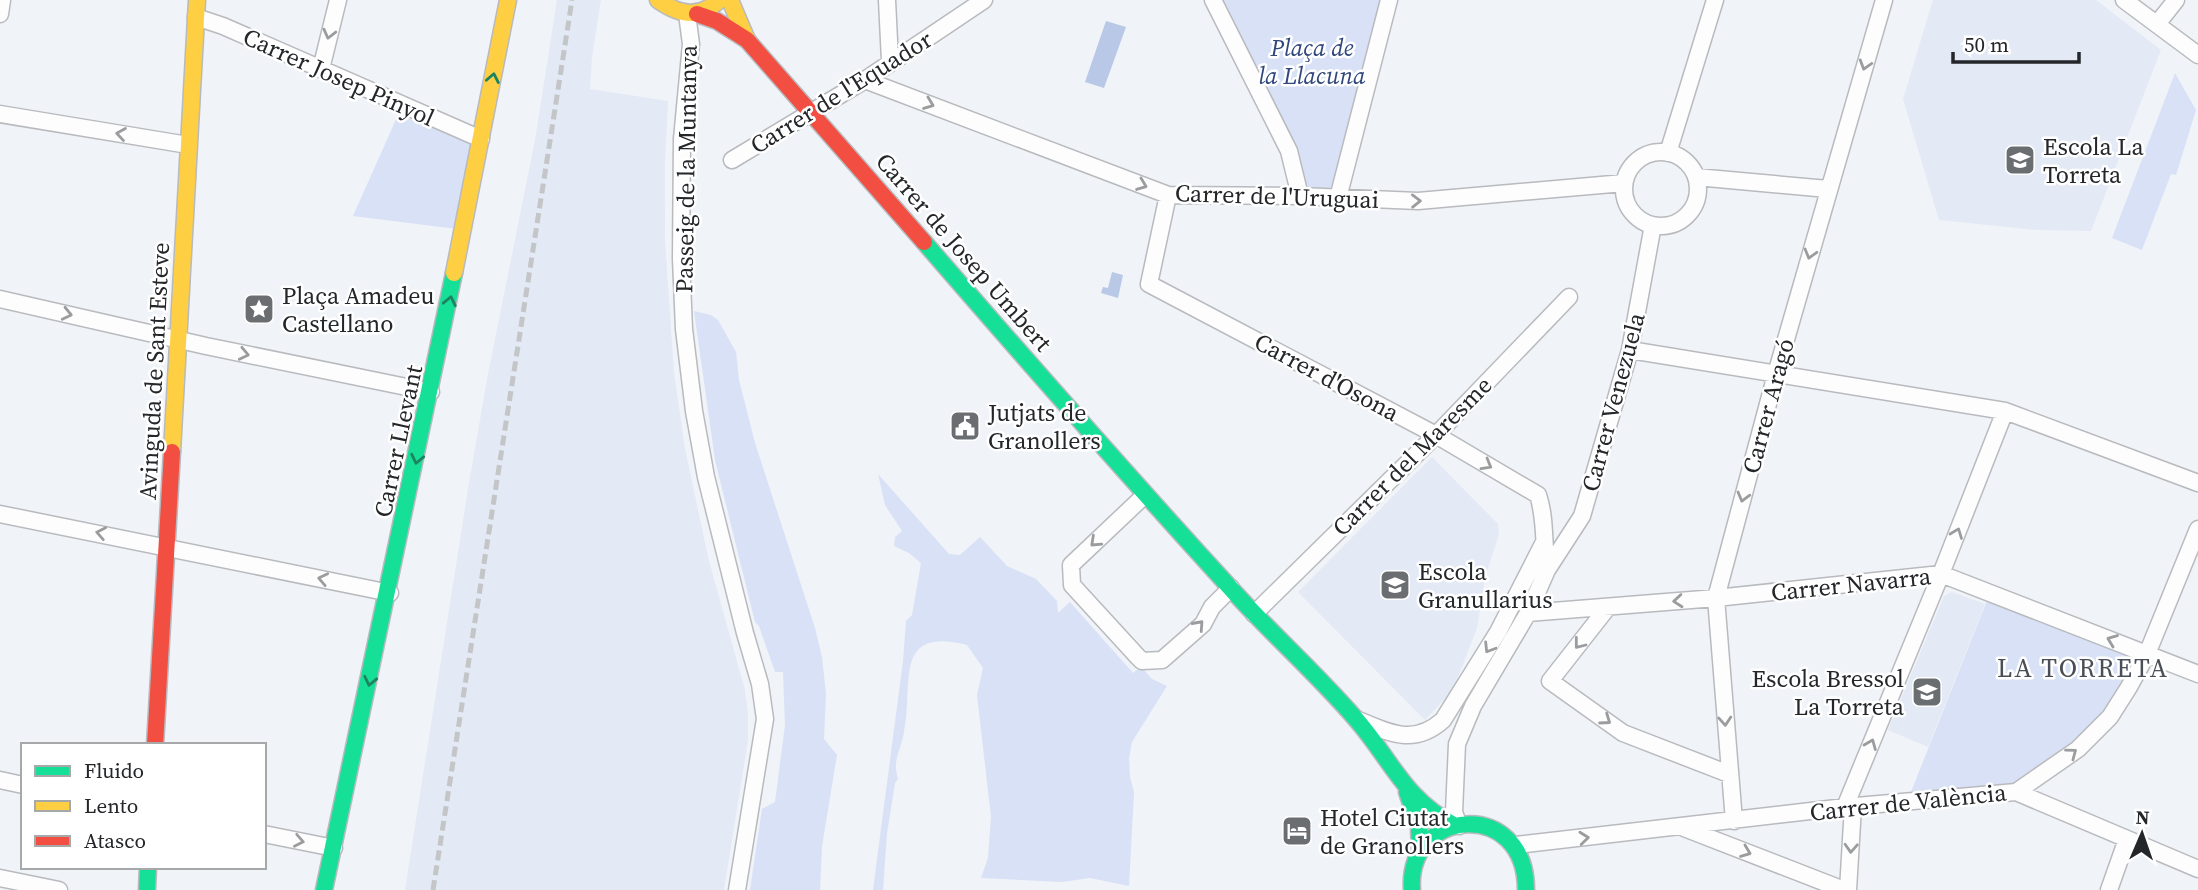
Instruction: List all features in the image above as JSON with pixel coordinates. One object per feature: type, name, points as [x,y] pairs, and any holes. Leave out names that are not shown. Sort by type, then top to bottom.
[{"type":"street","points":[[0,14],[2,0]]},
{"type":"street","points":[[321,69],[338,0]]},
{"type":"street","name":"Carrer Llevant","points":[[324,890],[390,593],[508,0]]},
{"type":"street","points":[[658,0],[672,11],[717,21],[747,40]]},
{"type":"street","points":[[692,14],[713,8],[719,0]]},
{"type":"street","points":[[730,0],[747,40]]},
{"type":"street","points":[[887,0],[890,61]]},
{"type":"street","points":[[1213,0],[1289,151],[1300,196]]},
{"type":"street","points":[[1338,198],[1389,0]]},
{"type":"street","points":[[1668,153],[1715,0]]},
{"type":"street","name":"Carrer Aragó","points":[[1734,821],[1716,598],[1776,373],[1884,0]]},
{"type":"street","points":[[2124,0],[2198,55]]},
{"type":"street","points":[[2157,24],[2176,0]]},
{"type":"street","name":"Carrer de l'Equador","points":[[732,160],[865,80],[975,3]]},
{"type":"street","name":"Carrer Josep Pinyol","points":[[197,8],[321,69],[481,139]]},
{"type":"street","name":"Avinguda de Sant Esteve","points":[[155,743],[197,8]]},
{"type":"street","name":"Passeig de la Muntanya","points":[[692,14],[682,139],[681,259],[684,329],[694,411],[706,477],[760,684],[765,719],[737,890]]},
{"type":"street","name":"Carrer de Josep Umbert","points":[[747,40],[1145,495],[1254,614],[1356,719],[1405,787]]},
{"type":"street","name":"Carrer de l'Uruguai","points":[[865,80],[1168,195],[1300,196],[1418,201],[1624,183]]},
{"type":"street","points":[[0,114],[188,145]]},
{"type":"street","points":[[1650,153],[1668,153],[1681,158],[1696,177],[1696,198],[1692,209],[1682,219],[1671,224],[1653,225],[1641,220],[1625,201],[1624,183],[1630,168],[1650,153]]},
{"type":"street","points":[[1696,177],[1828,189]]},
{"type":"street","name":"Carrer d'Osona","points":[[1168,195],[1149,284],[1436,435],[1538,495],[1544,514],[1543,544]]},
{"type":"street","name":"Carrer Venezuela","points":[[1457,826],[1454,812],[1457,744],[1473,706],[1528,613],[1548,570],[1582,516],[1630,350],[1653,225]]},
{"type":"street","name":"Carrer del Maresme","points":[[1254,614],[1436,435],[1569,297]]},
{"type":"street","points":[[0,299],[178,340],[431,392]]},
{"type":"street","points":[[1630,350],[2005,411],[2198,483]]},
{"type":"street","points":[[1682,827],[1846,890],[1849,806],[2005,411]]},
{"type":"street","points":[[1145,495],[1071,565],[1072,585],[1142,661],[1162,660],[1203,624],[1212,607],[1231,588]]},
{"type":"street","points":[[0,514],[390,593]]},
{"type":"street","name":"Carrer de València","points":[[1516,845],[1849,806],[2016,792],[2078,749],[2110,717],[2147,654],[2198,529]]},
{"type":"street","points":[[1543,544],[1548,570]]},
{"type":"street","name":"Carrer de Josep Umbert","points":[[1356,719],[1400,735],[1431,731],[1443,720],[1499,632],[1543,544]]},
{"type":"street","name":"Carrer Navarra","points":[[1528,613],[1716,598],[1941,574],[2198,674]]},
{"type":"street","points":[[1608,607],[1550,681],[1623,733],[1729,774]]},
{"type":"street","points":[[0,780],[21,785]]},
{"type":"street","points":[[1405,787],[1433,814],[1457,826]]},
{"type":"street","points":[[1405,787],[1419,827],[1420,851],[1415,863],[1412,890]]},
{"type":"street","points":[[2016,792],[2198,869]]},
{"type":"street","points":[[1420,851],[1441,832],[1457,826],[1476,825],[1494,830],[1516,845],[1529,886]]},
{"type":"street","points":[[266,834],[334,848]]},
{"type":"street","points":[[2109,890],[2127,839]]},
{"type":"street","points":[[147,890],[148,869]]},
{"type":"street","points":[[0,878],[59,890]]},
{"type":"shaded area","points":[[557,0],[601,0],[590,89],[668,101],[665,241],[674,373],[685,449],[709,561],[745,690],[748,713],[748,740],[724,890],[405,890],[468,489],[535,140]]},
{"type":"shaded area","name":"Escola La Torreta","points":[[1933,0],[2096,0],[2161,50],[2091,231],[2037,230],[1939,220],[1903,99]]},
{"type":"shaded area","points":[[1106,21],[1126,27],[1104,88],[1085,82]]},
{"type":"shaded area","points":[[1112,272],[1123,275],[1118,298],[1101,293],[1103,287],[1108,288]]},
{"type":"shaded area","name":"Escola Granullarius","points":[[1432,457],[1498,524],[1499,534],[1485,578],[1477,628],[1453,690],[1425,720],[1298,592]]},
{"type":"shaded area","name":"Escola Bressol La Torreta","points":[[1952,592],[1985,604],[1928,747],[1888,730],[1944,596]]},
{"type":"green space","name":"Plaça de la Llacuna","points":[[1213,0],[1389,0],[1338,198],[1300,196],[1289,151]]},
{"type":"green space","points":[[2175,73],[2196,110],[2176,175],[2171,174],[2142,250],[2112,238]]},
{"type":"green space","points":[[402,106],[481,139],[465,230],[353,216]]},
{"type":"green space","points":[[694,311],[711,315],[718,320],[736,352],[739,380],[755,443],[822,657],[826,694],[824,739],[837,755],[822,846],[820,890],[750,890],[762,809],[775,802],[785,725],[783,672],[775,672],[759,626],[755,622],[715,460]]},
{"type":"green space","points":[[878,474],[949,554],[960,555],[980,537],[1007,566],[1036,579],[1057,601],[1058,613],[1070,602],[1133,673],[1141,667],[1152,679],[1167,686],[1132,742],[1129,758],[1134,792],[1129,886],[1090,878],[1062,882],[981,878],[988,858],[991,817],[977,695],[983,668],[967,645],[943,641],[927,644],[917,652],[911,663],[907,714],[896,760],[898,779],[895,783],[887,833],[883,890],[873,890],[906,621],[912,615],[921,563],[894,546],[895,537],[902,531],[885,505]]},
{"type":"green space","points":[[1990,593],[2147,654],[2110,717],[2016,792],[1907,802]]},
{"type":"railway","points":[[433,890],[572,0]]},
{"type":"traffic: fast","points":[[924,242],[1195,549],[1355,718],[1410,790],[1422,803],[1455,826]]},
{"type":"traffic: fast","points":[[324,890],[454,273]]},
{"type":"traffic: fast","points":[[1407,792],[1419,827],[1420,851]]},
{"type":"traffic: fast","points":[[1412,890],[1415,863],[1427,842],[1445,829],[1467,824],[1488,828],[1507,839],[1521,860],[1526,890]]},
{"type":"traffic: fast","points":[[147,890],[148,869]]},
{"type":"traffic: slow","points":[[172,452],[197,0]]},
{"type":"traffic: slow","points":[[454,273],[508,0]]},
{"type":"traffic: slow","points":[[658,0],[674,9],[689,13],[704,10],[719,0]]},
{"type":"traffic: slow","points":[[730,0],[747,40]]},
{"type":"traffic: jam","points":[[697,14],[717,21],[747,40],[924,242]]},
{"type":"traffic: jam","points":[[155,743],[172,452]]},
{"type":"place","name":"Escola La Torreta","points":[[2020,160]]},
{"type":"place","name":"Plaça Amadeu Castellano","points":[[259,309]]},
{"type":"place","name":"Jutjats de Granollers","points":[[965,426]]},
{"type":"place","name":"Escola Granullarius","points":[[1395,585]]},
{"type":"place","name":"Escola Bressol La Torreta","points":[[1927,692]]},
{"type":"place","name":"Hotel Ciutat de Granollers","points":[[1297,831]]},
{"type":"district","name":"LA TORRETA","points":[[2083,668]]}]
